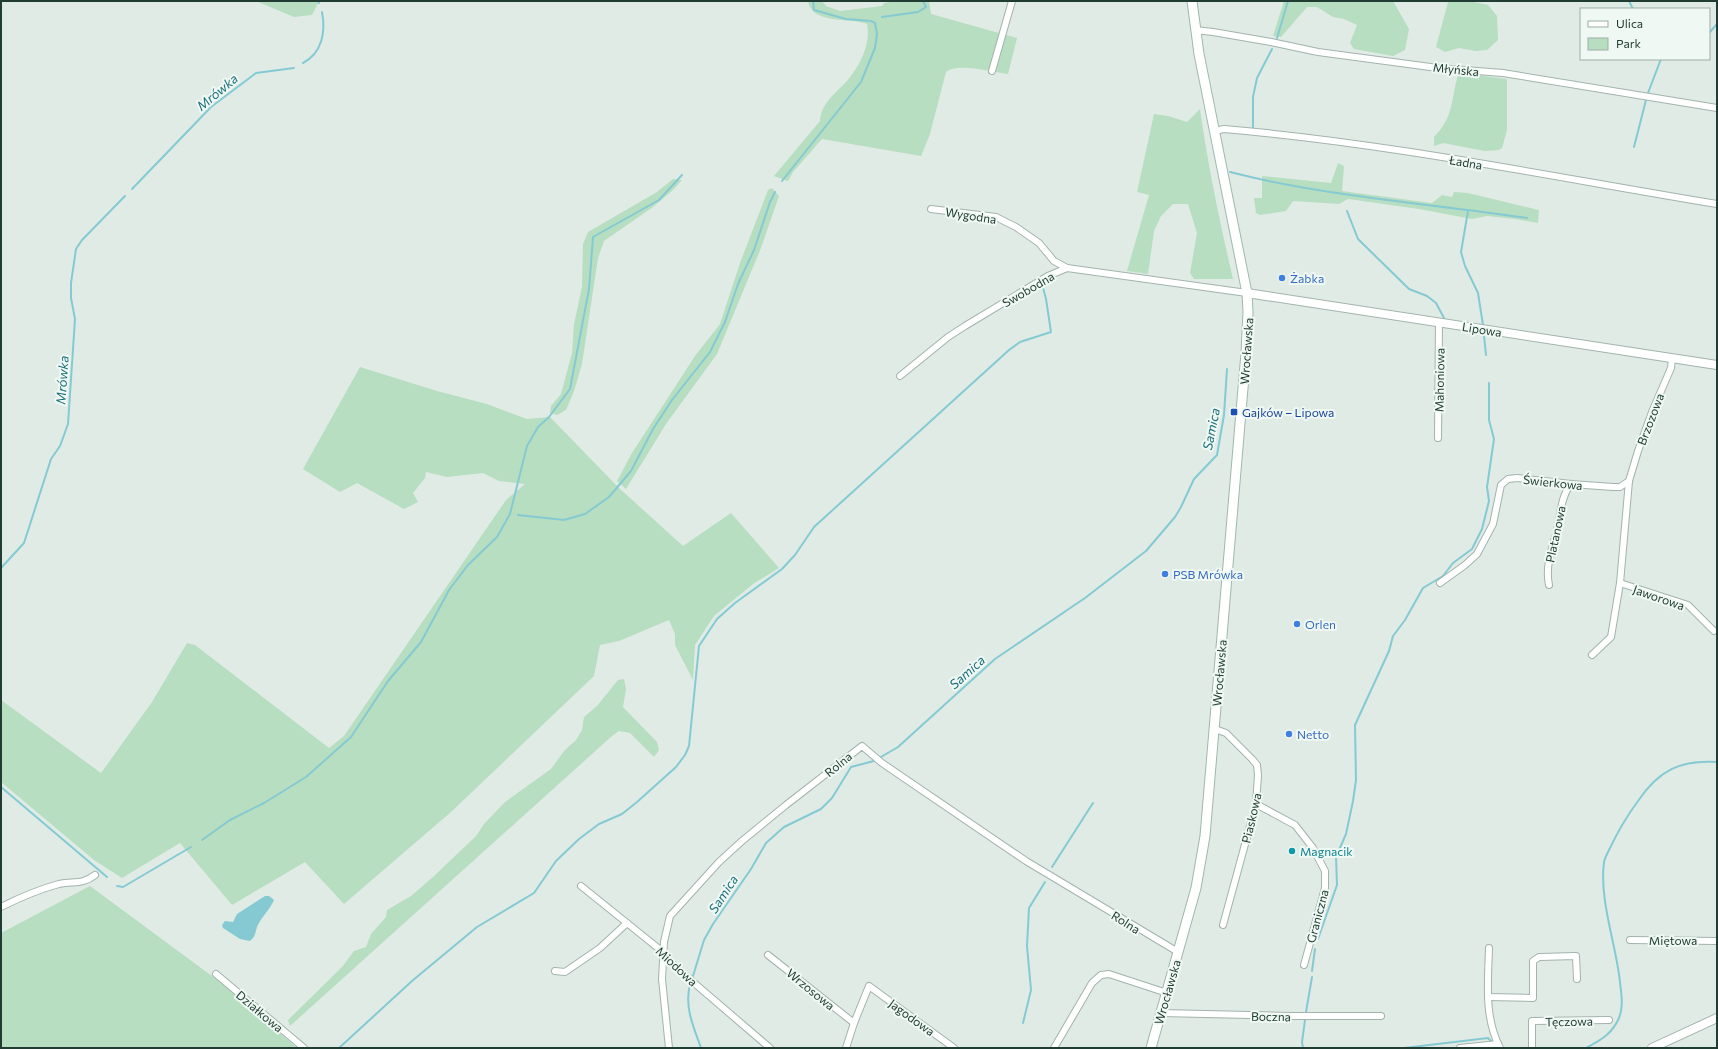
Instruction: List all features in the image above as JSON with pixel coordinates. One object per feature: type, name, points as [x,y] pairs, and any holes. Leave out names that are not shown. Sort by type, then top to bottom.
[{"type":"main road","points":[[1192,1],[1195,30],[1214,131]]},
{"type":"main road","name":"Wrocławska","points":[[1151,1048],[1196,888],[1200,866],[1215,729],[1246,353],[1248,312],[1247,293],[1214,131]]},
{"type":"street","points":[[992,71],[1012,1]]},
{"type":"street","name":"Młyńska","points":[[1195,30],[1264,40],[1318,52],[1438,68],[1503,73],[1717,108]]},
{"type":"street","name":"Ładna","points":[[1214,131],[1224,129],[1290,135],[1432,156],[1717,204]]},
{"type":"street","name":"Wygodna","points":[[931,209],[996,217],[1016,226],[1039,243],[1054,261],[1067,268]]},
{"type":"street","name":"Swobodna","points":[[900,376],[965,326],[1048,276],[1067,268],[1247,293]]},
{"type":"street","name":"Lipowa","points":[[1247,293],[1717,365]]},
{"type":"street","name":"Mahoniowa","points":[[1438,438],[1440,322]]},
{"type":"street","name":"Brzozowa","points":[[1629,481],[1652,412],[1671,368],[1672,358]]},
{"type":"street","name":"Świerkowa","points":[[1440,583],[1465,565],[1477,554],[1493,524],[1503,482],[1508,479],[1517,478],[1571,484],[1620,487],[1629,481]]},
{"type":"street","name":"Jaworowa","points":[[1592,655],[1611,637],[1620,583],[1629,481]]},
{"type":"street","name":"Platanowa","points":[[1549,585],[1547,571],[1548,560],[1557,530],[1562,500],[1571,484]]},
{"type":"street","name":"Jaworowa","points":[[1620,583],[1688,605],[1714,631]]},
{"type":"street","name":"Piaskowa","points":[[1215,729],[1226,733],[1257,765],[1258,775],[1256,804],[1223,926]]},
{"type":"street","name":"Rolna","points":[[669,1048],[662,979],[664,942],[670,916],[719,862],[780,809],[862,746],[877,758],[1026,861],[1178,952]]},
{"type":"street","name":"Graniczna","points":[[1256,804],[1295,825],[1313,848],[1325,871],[1325,888],[1304,964]]},
{"type":"street","points":[[1,907],[59,884],[87,881],[95,875]]},
{"type":"street","name":"Miodowa","points":[[581,886],[658,948],[663,956],[770,1048]]},
{"type":"street","points":[[555,971],[565,972],[600,948],[627,922]]},
{"type":"street","name":"Miętowa","points":[[1630,940],[1717,941]]},
{"type":"street","points":[[1460,1048],[1499,1046],[1492,1030],[1488,1014],[1489,948]]},
{"type":"street","name":"Wrzosowa","points":[[768,955],[854,1023]]},
{"type":"street","points":[[1488,997],[1533,998],[1533,961],[1539,957],[1576,956],[1577,979]]},
{"type":"street","name":"Działkowa","points":[[216,974],[304,1048]]},
{"type":"street","points":[[1054,1048],[1092,983],[1102,975],[1109,974],[1167,993]]},
{"type":"street","name":"Jagodowa","points":[[854,1023],[869,986],[954,1048]]},
{"type":"street","name":"Boczna","points":[[1161,1013],[1291,1016],[1381,1016]]},
{"type":"street","points":[[1652,1048],[1717,1018]]},
{"type":"street","name":"Tęczowa","points":[[1532,1048],[1532,1021],[1609,1020]]},
{"type":"street","points":[[846,1048],[854,1023]]},
{"type":"green space","points":[[256,1],[319,1],[312,15],[294,17]]},
{"type":"green space","points":[[808,1],[822,1],[826,6],[840,11],[882,6],[884,3],[897,1],[929,1],[931,14],[1017,38],[1008,74],[966,68],[951,69],[946,72],[930,134],[921,156],[822,139],[793,172],[788,181],[774,176],[820,121],[826,104],[852,75],[860,62],[866,47],[868,32],[867,24],[832,19],[816,14],[811,9]]},
{"type":"green space","points":[[1284,1],[1393,1],[1409,29],[1405,50],[1393,56],[1354,49],[1350,43],[1357,25],[1344,19],[1333,17],[1317,7],[1307,7],[1281,37],[1273,36]]},
{"type":"green space","points":[[1469,1],[1488,5],[1497,16],[1498,40],[1487,50],[1476,51],[1459,48],[1445,52],[1436,47],[1448,2]]},
{"type":"green space","points":[[1461,73],[1507,79],[1507,130],[1502,148],[1499,150],[1485,151],[1443,143],[1434,146],[1434,137],[1441,129],[1449,115],[1458,75]]},
{"type":"green space","points":[[1200,109],[1223,237],[1233,279],[1194,279],[1190,273],[1197,233],[1188,204],[1173,204],[1161,216],[1154,231],[1148,274],[1127,271],[1149,195],[1137,192],[1154,114],[1168,116],[1187,122]]},
{"type":"green space","points":[[1338,163],[1344,166],[1342,191],[1432,203],[1442,195],[1452,197],[1454,192],[1468,193],[1539,210],[1538,223],[1487,216],[1472,219],[1419,209],[1348,199],[1339,204],[1293,201],[1286,211],[1260,215],[1256,213],[1254,198],[1262,198],[1262,176],[1331,183]]},
{"type":"green space","points":[[673,179],[682,180],[653,207],[604,241],[598,258],[582,364],[574,391],[566,410],[557,415],[550,413],[551,406],[561,394],[572,353],[574,324],[582,287],[583,244],[588,232],[657,192]]},
{"type":"green space","points":[[772,188],[779,196],[761,248],[717,354],[666,424],[626,489],[617,481],[632,453],[695,356],[720,324],[740,263],[768,190]]},
{"type":"green space","points":[[360,367],[437,391],[487,404],[527,419],[550,417],[619,488],[683,546],[731,513],[779,568],[753,584],[714,616],[695,645],[693,680],[675,645],[675,634],[669,620],[619,641],[600,645],[594,676],[451,812],[344,904],[305,862],[232,905],[180,843],[122,878],[94,860],[1,782],[1,700],[101,773],[152,702],[187,643],[195,645],[329,748],[344,736],[506,500],[525,484],[499,481],[483,473],[447,477],[426,472],[425,478],[413,493],[418,502],[404,509],[357,483],[340,492],[303,469]]},
{"type":"green space","points":[[624,679],[626,689],[623,707],[657,742],[659,750],[654,757],[630,733],[619,731],[612,736],[290,1026],[288,1020],[342,967],[354,951],[366,947],[371,934],[386,917],[387,910],[411,896],[476,836],[484,824],[505,802],[551,769],[564,751],[576,740],[582,730],[584,717],[597,706],[618,680]]},
{"type":"green space","points":[[90,886],[220,982],[297,1048],[1,1048],[1,933]]},
{"type":"water","points":[[265,896],[269,896],[274,900],[259,923],[254,936],[250,941],[240,939],[223,928],[222,925],[225,921],[233,922],[237,914]]},
{"type":"waterway","points":[[782,181],[861,82],[875,48],[877,34],[875,23],[871,21],[846,19],[814,10],[813,1]]},
{"type":"waterway","points":[[882,17],[918,12],[926,7],[923,1]]},
{"type":"waterway","points":[[1277,38],[1288,1]]},
{"type":"waterway","points":[[1629,1],[1632,8]]},
{"type":"waterway","name":"Mrówka","points":[[303,63],[315,54],[321,41],[323,34],[322,12]]},
{"type":"waterway","points":[[1710,32],[1717,24]]},
{"type":"waterway","points":[[1253,128],[1253,97],[1257,78],[1272,49]]},
{"type":"waterway","points":[[1648,93],[1661,60]]},
{"type":"waterway","name":"Mrówka","points":[[132,189],[211,107],[256,73],[294,68]]},
{"type":"waterway","points":[[1634,147],[1646,100]]},
{"type":"waterway","points":[[1230,172],[1267,181],[1340,194],[1527,218]]},
{"type":"waterway","points":[[202,840],[230,820],[264,803],[306,777],[351,737],[388,681],[421,642],[449,590],[468,565],[497,537],[510,514],[527,446],[538,427],[549,417],[570,389],[589,289],[593,237],[659,200],[682,175]]},
{"type":"waterway","points":[[518,515],[564,520],[585,514],[609,497],[631,471],[653,429],[672,400],[710,352],[725,322],[738,284],[754,250],[770,202],[775,192]]},
{"type":"waterway","name":"Mrówka","points":[[1,568],[24,543],[51,459],[60,446],[68,424],[75,319],[71,298],[71,283],[76,249],[82,240],[125,196]]},
{"type":"waterway","points":[[1347,211],[1358,239],[1409,289],[1427,296],[1436,303],[1444,318]]},
{"type":"waterway","points":[[1468,211],[1461,252],[1465,266],[1478,293],[1483,325]]},
{"type":"waterway","points":[[339,1048],[412,981],[477,927],[534,893],[556,861],[579,839],[599,824],[622,814],[676,767],[685,755],[689,746],[699,646],[717,619],[735,603],[782,569],[795,555],[814,527],[1009,350],[1020,342],[1051,332],[1042,284]]},
{"type":"waterway","points":[[1484,336],[1486,355]]},
{"type":"waterway","name":"Samica","points":[[693,976],[704,940],[713,924],[751,869],[766,843],[784,827],[821,809],[832,798],[851,767],[874,761],[898,747],[995,659],[1085,598],[1146,551],[1175,517],[1194,479],[1217,455],[1224,415],[1227,369]]},
{"type":"waterway","points":[[1318,939],[1337,885],[1336,857],[1346,834],[1353,801],[1356,780],[1355,725],[1389,651],[1393,636],[1405,620],[1423,588],[1443,576],[1453,563],[1472,549],[1482,529],[1489,501],[1487,487],[1494,439],[1489,420],[1489,383]]},
{"type":"waterway","points":[[1586,1048],[1601,1039],[1613,1028],[1621,1013],[1622,1004],[1618,967],[1604,891],[1604,862],[1607,855],[1619,830],[1630,812],[1646,790],[1662,775],[1681,765],[1717,762]]},
{"type":"waterway","points":[[1,787],[107,877]]},
{"type":"waterway","points":[[1052,867],[1093,803]]},
{"type":"waterway","points":[[117,886],[123,887],[191,847]]},
{"type":"waterway","points":[[1023,1023],[1031,990],[1027,946],[1029,908],[1045,882]]},
{"type":"waterway","points":[[1312,971],[1315,949]]},
{"type":"waterway","points":[[1306,1012],[1312,977]]},
{"type":"waterway","name":"Samica","points":[[690,985],[688,993],[689,1009],[701,1048]]},
{"type":"waterway","points":[[1303,1048],[1302,1042],[1305,1020]]},
{"type":"waterway","points":[[1404,1048],[1488,1038],[1491,1041]]},
{"type":"place","name":"Żabka","points":[[1282,278]]},
{"type":"place","name":"Gajków – Lipowa","points":[[1234,412]]},
{"type":"place","name":"PSB Mrówka","points":[[1165,574]]},
{"type":"place","name":"Orlen","points":[[1297,624]]},
{"type":"place","name":"Netto","points":[[1289,734]]},
{"type":"place","name":"Magnacik","points":[[1292,851]]}]
